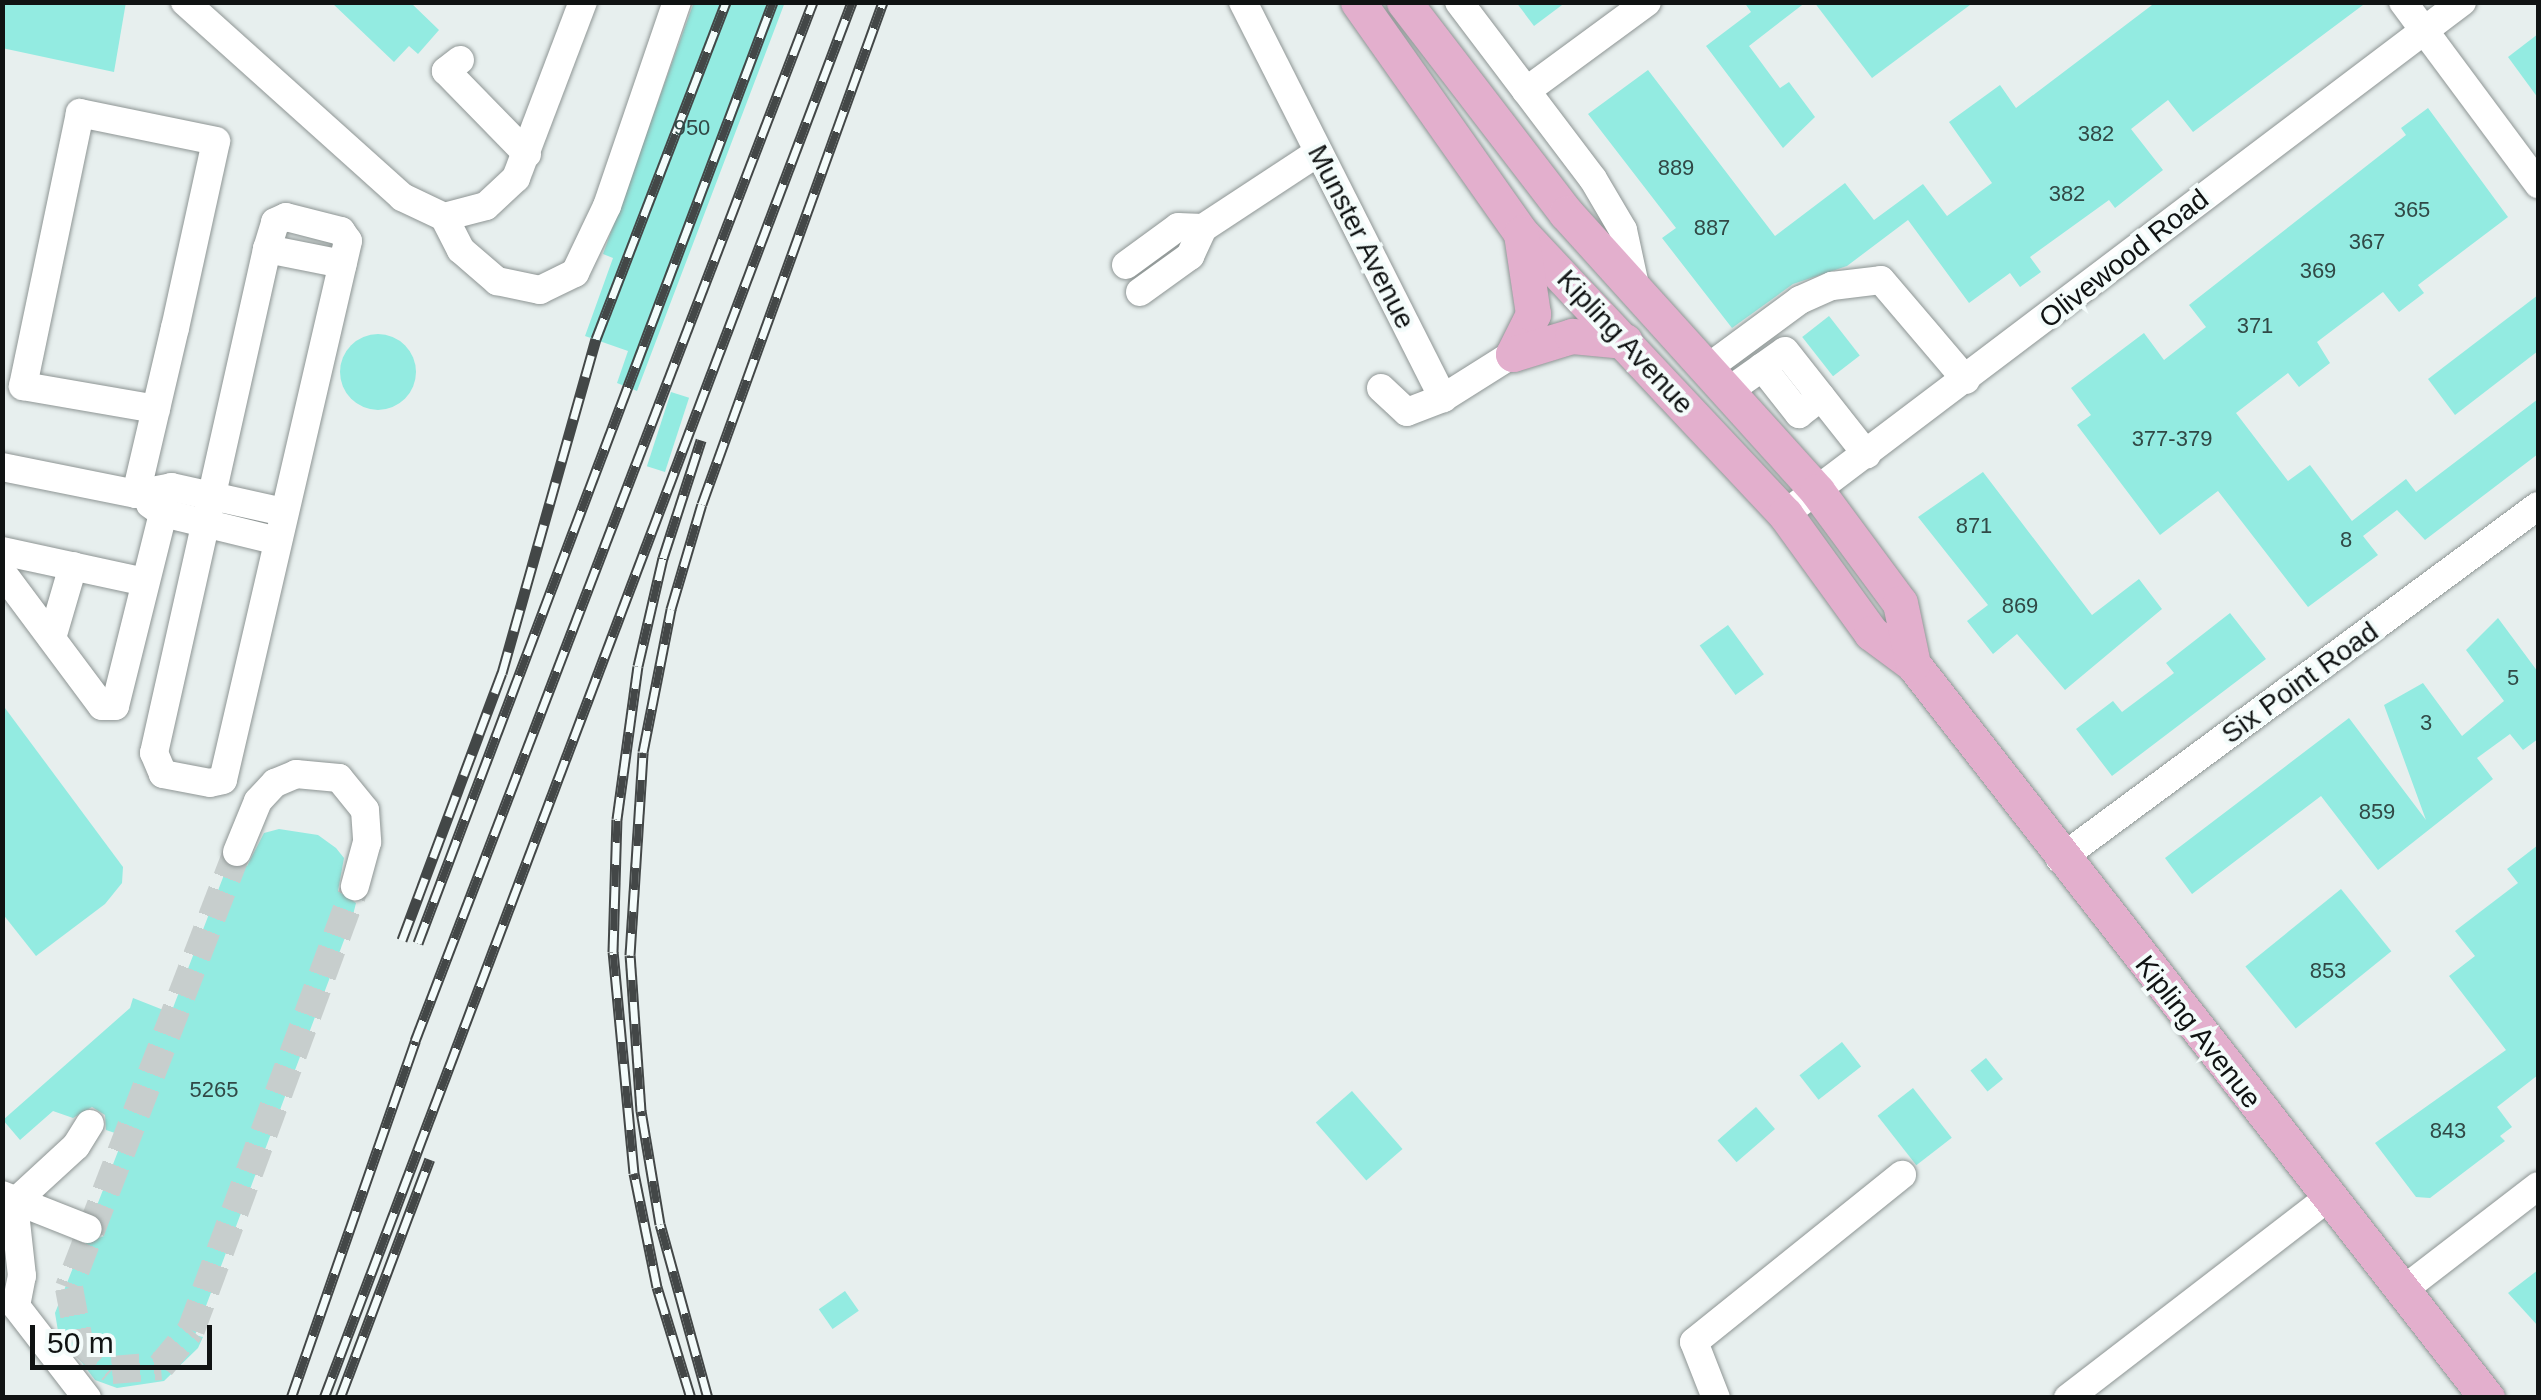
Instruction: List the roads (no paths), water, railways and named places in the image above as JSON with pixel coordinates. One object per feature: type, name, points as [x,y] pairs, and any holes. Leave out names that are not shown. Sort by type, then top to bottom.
[{"type":"main road","name":"Kipling Avenue","points":[[1358,2],[1521,233],[1785,514],[1871,633],[1913,664],[2060,859],[2487,1398]]},
{"type":"main road","name":"Kipling Avenue","points":[[1404,2],[1566,213],[1634,281],[1817,491],[1900,603],[1913,664]]},
{"type":"main road","points":[[1513,354],[1533,304],[1521,233]]},
{"type":"main road","points":[[1513,354],[1572,336],[1624,341]]},
{"type":"street","points":[[185,2],[402,197],[444,216],[466,214],[499,197],[527,154],[583,2]]},
{"type":"street","points":[[444,216],[460,250],[497,280],[540,290],[575,273],[608,206],[677,2]]},
{"type":"street","name":"Munster Avenue","points":[[1243,2],[1444,398]]},
{"type":"street","name":"Kipling Avenue","points":[[1459,2],[1617,219],[1634,281]]},
{"type":"street","points":[[1526,91],[1647,2]]},
{"type":"street","points":[[2403,2],[2538,184]]},
{"type":"street","name":"Olivewood Road","points":[[1785,514],[2462,2]]},
{"type":"street","points":[[460,60],[446,72],[527,154]]},
{"type":"street","points":[[136,494],[156,409],[216,141],[80,114],[24,386],[156,409]]},
{"type":"street","points":[[1140,292],[1190,256],[1203,228],[1317,154]]},
{"type":"street","points":[[286,218],[341,231],[348,240],[284,512],[222,780],[163,774],[154,753],[267,250],[274,222],[286,218]]},
{"type":"street","points":[[1126,265],[1178,227],[1203,228]]},
{"type":"street","points":[[1719,379],[1800,300],[1832,286],[1881,280],[1966,380]]},
{"type":"street","points":[[1719,379],[1762,367],[1785,351],[1810,406],[1867,455]]},
{"type":"street","points":[[1381,388],[1406,412],[1444,398],[1513,354]]},
{"type":"street","points":[[1770,437],[1810,406]]},
{"type":"street","points":[[3,470],[136,494],[171,487],[278,541]]},
{"type":"street","points":[[136,494],[163,513],[284,512]]},
{"type":"street","name":"Six Point Road","points":[[2060,859],[2538,506]]},
{"type":"street","points":[[2,572],[102,706],[115,706],[163,513]]},
{"type":"street","points":[[2,551],[146,582]]},
{"type":"street","points":[[52,638],[74,566]]},
{"type":"street","points":[[237,852],[258,801],[275,783],[296,774],[328,775],[355,792],[365,810],[367,842],[356,886]]},
{"type":"street","points":[[8,1199],[76,1146],[90,1124]]},
{"type":"street","points":[[1716,1398],[1694,1342],[1902,1175]]},
{"type":"street","points":[[2402,1290],[2538,1186]]},
{"type":"street","points":[[2068,1398],[2329,1198]]},
{"type":"street","points":[[8,1199],[88,1229]]},
{"type":"street","points":[[8,1199],[22,1276],[16,1306],[87,1398]]},
{"type":"tunnel","points":[[237,852],[69,1288],[79,1341],[112,1370],[161,1366],[191,1330],[355,886]]},
{"type":"railway","points":[[402,940],[502,673],[596,339],[726,2]]},
{"type":"railway","points":[[418,943],[773,2]]},
{"type":"railway","points":[[291,1398],[415,1041],[813,2]]},
{"type":"railway","points":[[324,1398],[852,2]]},
{"type":"railway","points":[[708,1398],[660,1224],[641,1111],[630,955],[643,752],[671,609],[702,504],[883,2]]},
{"type":"railway","points":[[691,1398],[657,1287],[634,1173],[613,952],[617,819],[638,666],[663,558],[701,440]]},
{"type":"railway","points":[[340,1398],[430,1159]]}]
